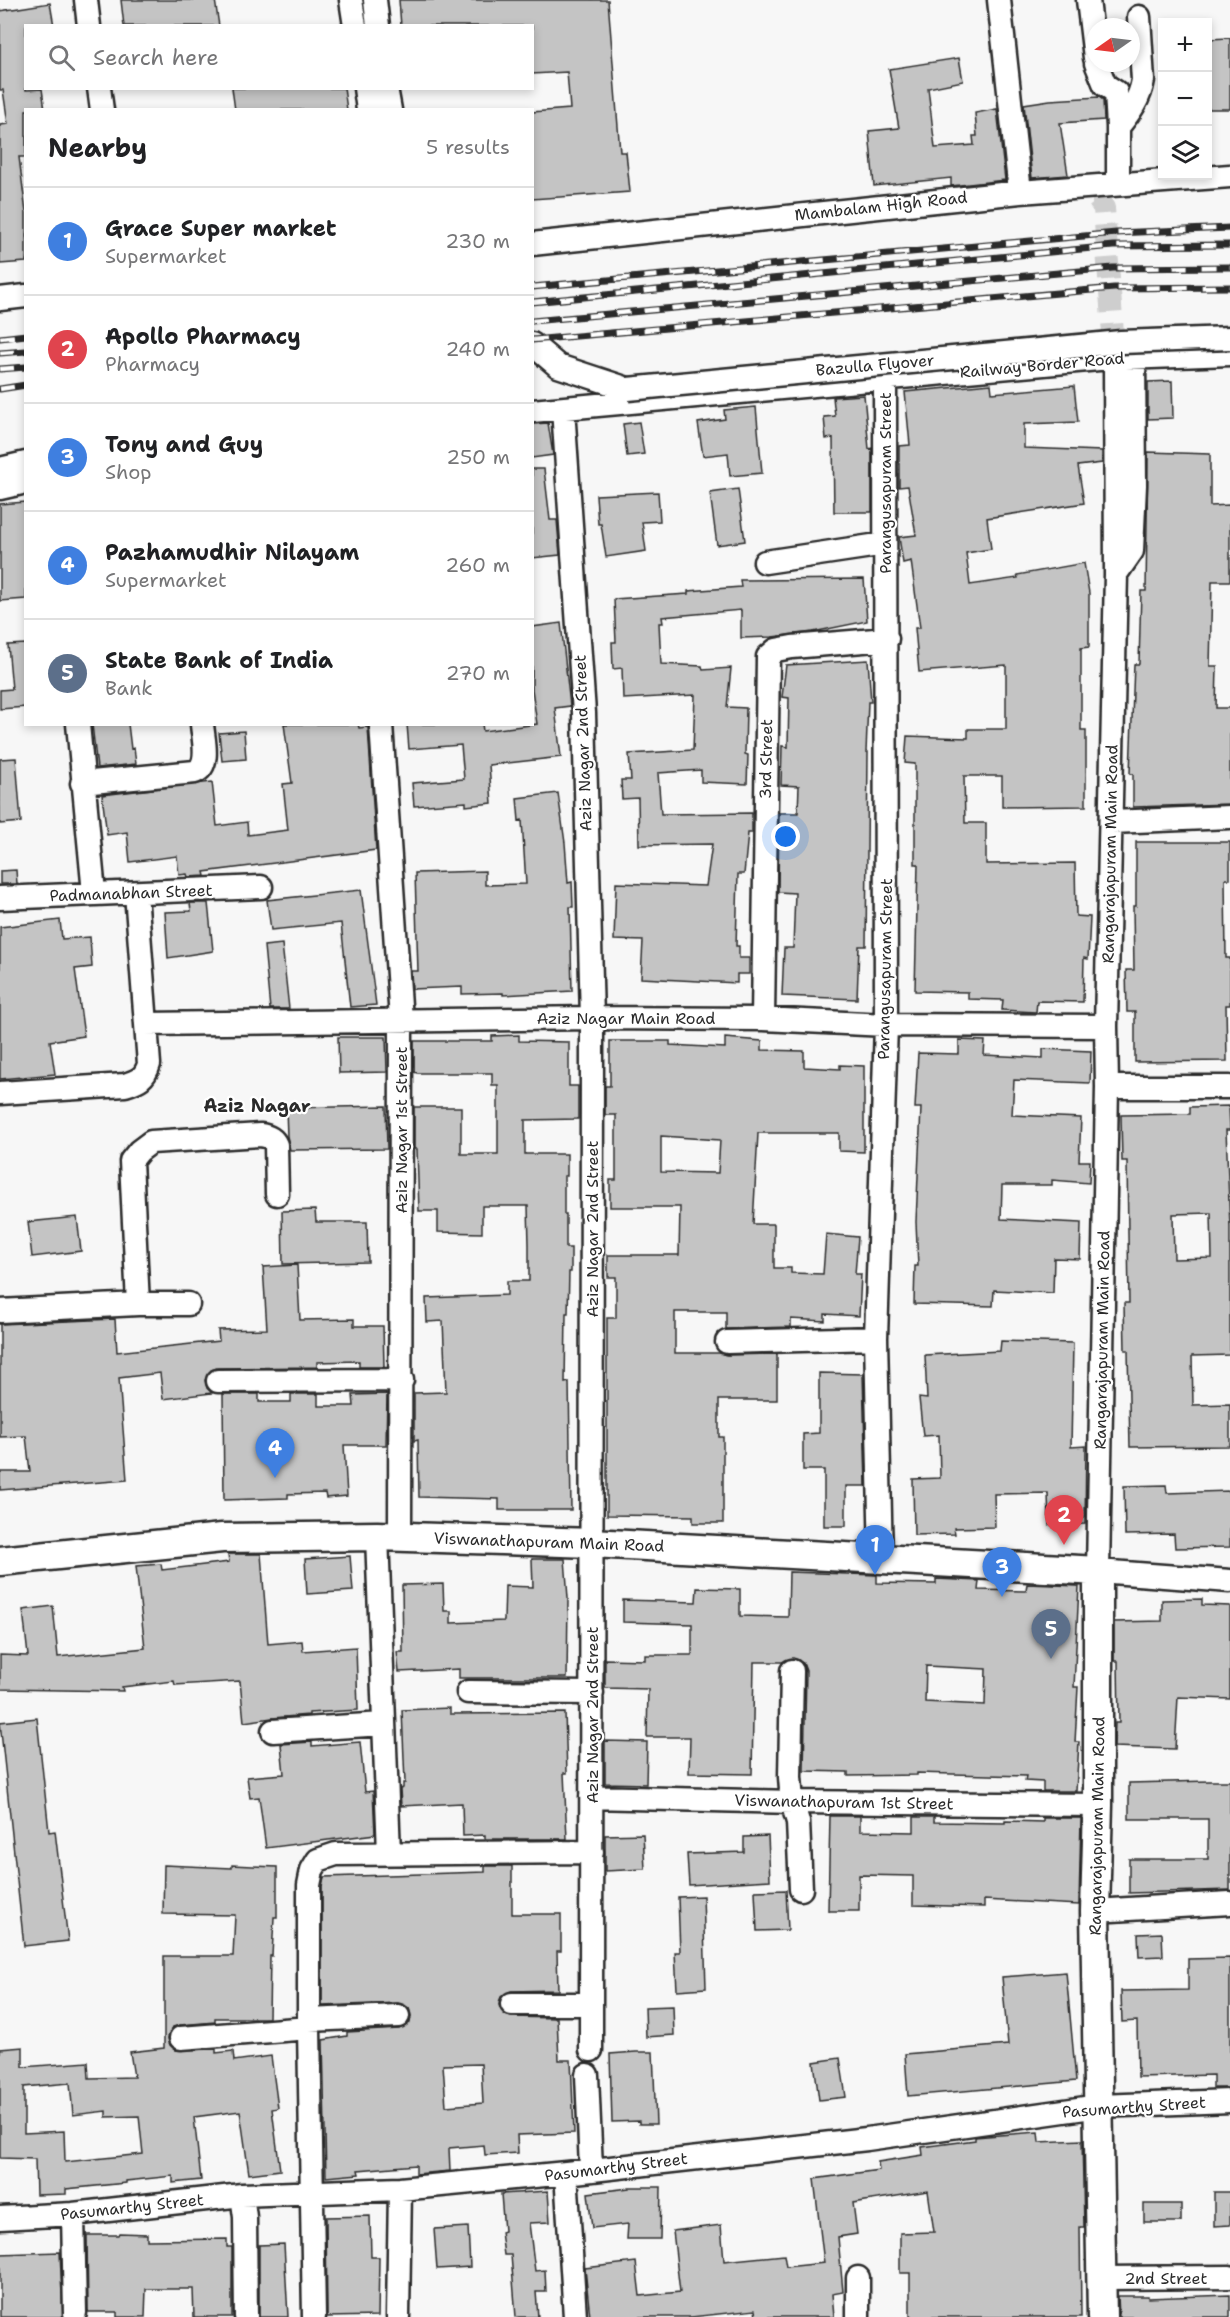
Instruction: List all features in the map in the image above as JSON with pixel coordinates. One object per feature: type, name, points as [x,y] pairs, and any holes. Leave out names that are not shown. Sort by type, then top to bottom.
[{"type":"main road","name":"Viswanathapuram Main Road","points":[[0,1561],[222,1538],[388,1536],[592,1543],[1098,1571]]},
{"type":"main road","name":"Rangarajapuram Main Road","points":[[1098,1571],[1098,1805],[1095,1911],[1102,2317]]},
{"type":"street","points":[[86,0],[90,24]]},
{"type":"street","points":[[341,0],[344,24]]},
{"type":"street","points":[[351,0],[355,24]]},
{"type":"street","points":[[365,0],[368,24]]},
{"type":"street","points":[[375,0],[378,24]]},
{"type":"street","points":[[999,0],[1020,192]]},
{"type":"street","points":[[1088,0],[1090,18]]},
{"type":"street","points":[[1118,127],[1142,90],[1143,80],[1140,71]]},
{"type":"street","points":[[1100,72],[1105,85],[1116,92],[1118,184]]},
{"type":"street","points":[[99,90],[102,108]]},
{"type":"street","points":[[352,90],[355,108]]},
{"type":"street","points":[[365,90],[368,108]]},
{"type":"street","points":[[376,90],[379,108]]},
{"type":"street","points":[[386,90],[390,108]]},
{"type":"street","name":"Mambalam High Road","points":[[534,244],[1020,192],[1230,176]]},
{"type":"street","points":[[934,202],[957,210],[1092,200]]},
{"type":"street","points":[[0,299],[24,296]]},
{"type":"street","name":"Bazulla Flyover","points":[[534,346],[558,366],[628,389],[1121,342],[1230,338]]},
{"type":"street","name":"Railway Border Road","points":[[534,411],[1116,360],[1230,354]]},
{"type":"street","name":"Rangarajapuram Main Road","points":[[1098,1571],[1107,1087],[1106,1026],[1116,574],[1116,360]]},
{"type":"street","name":"Parangusapuram Street","points":[[881,1560],[876,1338],[886,1025],[885,379]]},
{"type":"street","name":"Aziz Nagar 2nd Street","points":[[563,410],[584,713],[592,1018],[591,2050]]},
{"type":"street","points":[[0,469],[24,463]]},
{"type":"street","points":[[0,488],[24,482]]},
{"type":"street","points":[[765,562],[885,544]]},
{"type":"street","name":"3rd Street","points":[[763,1019],[768,657],[776,650],[792,646],[887,639]]},
{"type":"street","points":[[78,726],[94,893]]},
{"type":"street","points":[[82,783],[195,772],[205,763],[202,726]]},
{"type":"street","name":"Aziz Nagar 1st Street","points":[[381,726],[401,1020],[402,1380],[388,1536],[383,1724],[388,1853]]},
{"type":"street","points":[[1112,822],[1230,817]]},
{"type":"street","name":"Padmanabhan Street","points":[[0,898],[261,887]]},
{"type":"street","points":[[0,1093],[125,1085],[141,1079],[146,1073],[149,1064],[136,893]]},
{"type":"street","name":"Aziz Nagar Main Road","points":[[146,1024],[592,1018],[763,1019],[886,1025],[1106,1026]]},
{"type":"street","points":[[1107,1087],[1230,1087]]},
{"type":"street","points":[[138,1304],[131,1161],[138,1151],[151,1142],[268,1136],[276,1146],[277,1194]]},
{"type":"street","points":[[0,1311],[138,1304],[188,1304]]},
{"type":"street","points":[[727,1342],[876,1338]]},
{"type":"street","points":[[218,1381],[402,1380]]},
{"type":"street","points":[[1098,1571],[1230,1581]]},
{"type":"street","points":[[792,1671],[790,1777],[792,1802],[798,1822],[801,1889]]},
{"type":"street","points":[[468,1692],[592,1693]]},
{"type":"street","points":[[273,1731],[383,1724]]},
{"type":"street","name":"Viswanathapuram 1st Street","points":[[591,1797],[792,1802],[1098,1805]]},
{"type":"street","points":[[314,2317],[309,2024],[309,1885],[312,1870],[318,1860],[336,1854],[592,1852]]},
{"type":"street","points":[[1095,1911],[1230,1903]]},
{"type":"street","points":[[512,2004],[591,2004]]},
{"type":"street","points":[[181,2038],[398,2016]]},
{"type":"street","points":[[587,2075],[591,2169]]},
{"type":"street","name":"Pasumarthy Street","points":[[0,2218],[73,2214],[242,2195],[400,2189],[867,2139],[1099,2106],[1230,2101]]},
{"type":"street","points":[[566,2173],[575,2317]]},
{"type":"street","points":[[398,2317],[400,2189]]},
{"type":"street","points":[[242,2195],[245,2217],[246,2317]]},
{"type":"street","points":[[73,2214],[75,2313]]},
{"type":"street","name":"2nd Street","points":[[1102,2278],[1230,2277]]},
{"type":"street","points":[[858,2278],[858,2317]]},
{"type":"building","points":[[121,0],[215,0],[219,24],[124,24]]},
{"type":"building","points":[[399,0],[608,0],[620,152],[626,152],[630,192],[534,199],[534,112],[570,109],[567,72],[534,74],[534,24],[401,24]]},
{"type":"building","points":[[50,3],[54,24],[24,24],[24,90],[42,90],[45,108],[24,108],[24,157],[19,157],[24,197],[24,262],[0,264],[0,125],[8,124],[3,90],[0,90],[0,11]]},
{"type":"building","points":[[1230,38],[1230,109],[1212,109],[1212,39]]},
{"type":"building","points":[[959,58],[963,81],[928,88],[935,148],[974,145],[973,136],[977,136],[975,113],[997,109],[1005,180],[951,186],[951,178],[874,186],[869,131],[899,128],[889,69]]},
{"type":"building","points":[[232,90],[344,90],[347,108],[235,108]]},
{"type":"building","points":[[1099,97],[1103,100],[1104,120],[1060,123],[1068,175],[1032,178],[1024,104]]},
{"type":"building","points":[[1172,381],[1173,418],[1148,419],[1148,382]]},
{"type":"building","points":[[991,384],[992,393],[1074,386],[1078,422],[1024,424],[1024,448],[1102,451],[1102,463],[1078,466],[1084,503],[987,518],[991,549],[966,553],[970,585],[1018,578],[1017,575],[1084,563],[1089,593],[1089,647],[1081,648],[1081,730],[1086,730],[1086,806],[1002,807],[1002,776],[964,776],[965,823],[986,823],[986,864],[1075,863],[1076,916],[1090,917],[1088,959],[1084,958],[1083,1002],[1037,1001],[1036,1012],[1002,1010],[1003,1000],[968,999],[968,992],[915,991],[918,864],[915,864],[915,764],[905,763],[907,736],[968,738],[968,729],[1006,729],[1006,665],[919,672],[915,628],[920,628],[911,561],[903,563],[899,537],[916,535],[908,486],[899,487],[899,446],[910,445],[905,392]]},
{"type":"building","points":[[864,395],[869,449],[872,448],[872,512],[834,512],[833,438],[826,439],[824,417],[835,416],[833,397]]},
{"type":"building","points":[[756,407],[762,473],[730,476],[728,453],[703,456],[698,423],[725,419],[724,410]]},
{"type":"building","points":[[639,422],[644,454],[627,456],[623,424]]},
{"type":"building","points":[[548,423],[553,455],[534,458],[534,424]]},
{"type":"building","points":[[1148,452],[1210,454],[1210,506],[1230,505],[1230,581],[1212,581],[1210,666],[1217,666],[1216,708],[1230,708],[1230,804],[1133,807],[1133,774],[1130,774],[1134,664],[1139,664],[1141,591],[1146,591]]},
{"type":"building","points":[[534,469],[544,469],[550,520],[557,520],[560,555],[534,558]]},
{"type":"building","points":[[738,489],[745,541],[717,545],[710,493]]},
{"type":"building","points":[[658,492],[660,521],[642,522],[646,551],[606,557],[601,524],[598,524],[596,495]]},
{"type":"building","points":[[24,502],[24,599],[0,601],[0,504]]},
{"type":"building","points":[[864,579],[867,621],[813,632],[741,638],[741,610],[662,617],[663,623],[659,623],[661,664],[702,666],[703,670],[731,668],[727,707],[746,708],[747,784],[701,782],[701,770],[658,773],[661,814],[752,813],[752,833],[748,833],[744,874],[738,874],[736,946],[739,946],[739,958],[749,958],[749,974],[737,974],[737,983],[641,978],[643,941],[614,940],[616,883],[706,886],[712,844],[639,845],[638,798],[622,799],[621,780],[631,780],[629,754],[693,750],[695,695],[623,699],[622,668],[613,669],[612,642],[616,642],[614,599],[688,594],[688,591],[741,587],[740,580]]},
{"type":"building","points":[[561,623],[570,706],[555,708],[561,757],[489,765],[492,803],[466,806],[466,802],[414,806],[412,783],[464,779],[461,745],[409,749],[407,726],[482,726],[483,731],[537,724],[534,703],[534,627]]},
{"type":"building","points":[[24,644],[24,707],[0,709],[0,690],[12,689],[8,645]]},
{"type":"building","points":[[868,660],[871,702],[868,702],[866,752],[868,752],[866,946],[859,946],[857,999],[782,996],[784,948],[793,948],[795,893],[778,892],[779,813],[798,813],[799,786],[781,785],[782,746],[788,747],[789,698],[782,697],[786,665]]},
{"type":"building","points":[[92,726],[128,726],[131,749],[134,748],[136,764],[97,768]]},
{"type":"building","points":[[284,726],[368,727],[376,850],[204,872],[205,876],[188,877],[187,874],[179,875],[177,856],[130,862],[127,832],[107,835],[102,795],[212,782],[217,826],[247,822],[248,835],[288,830],[283,784],[292,783]]},
{"type":"building","points":[[244,731],[246,759],[222,761],[219,733]]},
{"type":"building","points":[[16,758],[21,822],[0,824],[0,759]]},
{"type":"building","points":[[558,793],[568,883],[572,882],[573,907],[570,907],[572,991],[503,995],[503,993],[462,994],[462,987],[412,989],[411,971],[418,971],[415,873],[485,871],[485,885],[526,884],[522,820],[519,821],[517,798]]},
{"type":"building","points":[[1136,842],[1230,842],[1230,879],[1225,879],[1226,958],[1230,958],[1230,1005],[1226,1005],[1227,1061],[1135,1062],[1135,1012],[1127,1012],[1126,970],[1134,970],[1133,906],[1136,906]]},
{"type":"building","points":[[16,870],[17,884],[0,884],[0,871]]},
{"type":"building","points":[[361,890],[376,1005],[350,1007],[341,923],[271,930],[267,900]]},
{"type":"building","points":[[190,903],[208,903],[213,951],[168,958],[165,912],[191,911]]},
{"type":"building","points":[[60,920],[62,939],[90,937],[92,967],[75,969],[84,1036],[50,1041],[55,1074],[0,1079],[0,927]]},
{"type":"building","points":[[282,944],[289,1009],[270,1009],[264,946]]},
{"type":"building","points":[[519,1035],[519,1041],[569,1042],[569,1086],[578,1086],[578,1119],[525,1120],[525,1154],[567,1154],[567,1176],[564,1176],[564,1214],[566,1214],[566,1248],[571,1248],[571,1272],[569,1272],[568,1313],[566,1313],[565,1383],[569,1382],[571,1510],[499,1510],[499,1499],[419,1497],[418,1440],[414,1441],[414,1393],[446,1392],[443,1321],[427,1322],[426,1298],[507,1295],[507,1281],[529,1281],[529,1244],[528,1206],[482,1206],[482,1233],[438,1232],[438,1211],[419,1211],[417,1149],[414,1149],[414,1107],[461,1107],[461,1154],[498,1154],[498,1085],[492,1085],[492,1073],[414,1072],[414,1041],[492,1041],[492,1036]]},
{"type":"building","points":[[338,1037],[386,1037],[387,1072],[339,1073]]},
{"type":"building","points":[[725,1038],[762,1041],[762,1050],[804,1051],[804,1067],[840,1069],[840,1065],[864,1066],[864,1152],[839,1151],[839,1133],[758,1133],[753,1224],[774,1224],[774,1268],[791,1268],[791,1273],[823,1274],[826,1234],[858,1237],[855,1274],[861,1274],[859,1316],[825,1314],[825,1321],[791,1319],[791,1327],[726,1329],[726,1312],[675,1312],[675,1353],[777,1354],[777,1400],[719,1400],[719,1437],[723,1437],[723,1523],[693,1523],[693,1516],[607,1515],[607,1318],[616,1318],[616,1277],[608,1277],[608,1255],[679,1255],[680,1207],[610,1207],[610,1180],[616,1180],[616,1115],[605,1115],[605,1086],[610,1086],[610,1041],[670,1041],[670,1045],[725,1048]],"holes":[[[661,1136],[720,1140],[718,1173],[661,1172]]]},
{"type":"building","points":[[959,1040],[985,1041],[984,1055],[1043,1058],[1043,1049],[1091,1051],[1090,1083],[1014,1080],[1012,1115],[1081,1118],[1079,1161],[1090,1161],[1089,1183],[1052,1180],[1052,1185],[1002,1185],[1001,1219],[1081,1223],[1080,1259],[1054,1258],[1053,1293],[994,1290],[993,1306],[914,1304],[915,1266],[918,1266],[916,1222],[921,1108],[915,1108],[918,1053],[959,1054]]},
{"type":"building","points":[[386,1106],[387,1149],[290,1150],[286,1108]]},
{"type":"building","points":[[1229,1106],[1230,1130],[1226,1130],[1230,1227],[1230,1355],[1192,1356],[1193,1405],[1230,1404],[1230,1446],[1130,1447],[1128,1350],[1125,1350],[1124,1303],[1129,1303],[1127,1161],[1122,1161],[1121,1115],[1190,1114],[1190,1107]],"holes":[[[1211,1213],[1212,1258],[1174,1259],[1173,1214]]]},
{"type":"building","points":[[315,1210],[316,1222],[367,1222],[368,1262],[283,1264],[282,1211]]},
{"type":"building","points":[[77,1217],[81,1251],[32,1257],[28,1222]]},
{"type":"building","points":[[297,1265],[300,1320],[354,1319],[354,1326],[383,1326],[384,1367],[359,1367],[359,1361],[317,1362],[317,1367],[217,1368],[211,1370],[205,1380],[207,1388],[212,1393],[163,1399],[160,1373],[119,1378],[127,1480],[0,1490],[0,1472],[30,1472],[26,1436],[0,1437],[0,1324],[115,1319],[117,1352],[219,1341],[218,1330],[267,1329],[263,1267]]},
{"type":"building","points":[[1001,1341],[1073,1343],[1071,1447],[1086,1446],[1085,1524],[1049,1525],[1048,1493],[994,1494],[995,1527],[954,1528],[955,1534],[914,1535],[913,1479],[940,1478],[939,1435],[923,1436],[919,1398],[927,1399],[925,1355],[1000,1351]]},
{"type":"building","points":[[819,1373],[863,1374],[866,1486],[846,1486],[846,1526],[824,1526],[824,1470],[803,1470],[803,1434],[819,1433]]},
{"type":"building","points":[[223,1394],[259,1394],[259,1402],[291,1402],[291,1394],[318,1394],[318,1406],[354,1406],[353,1395],[387,1394],[386,1445],[344,1445],[347,1496],[326,1498],[325,1493],[288,1494],[288,1498],[224,1500]]},
{"type":"building","points":[[1166,1485],[1167,1493],[1230,1491],[1230,1547],[1175,1548],[1174,1534],[1125,1535],[1124,1486]]},
{"type":"building","points":[[228,1554],[261,1554],[268,1644],[302,1641],[303,1651],[356,1647],[358,1710],[309,1713],[309,1715],[244,1722],[240,1681],[175,1685],[174,1681],[122,1687],[123,1691],[0,1689],[0,1655],[28,1656],[23,1610],[53,1606],[58,1657],[145,1648],[136,1566],[161,1564],[162,1570],[229,1562]]},
{"type":"building","points":[[350,1556],[353,1591],[307,1594],[305,1559]]},
{"type":"building","points":[[532,1559],[565,1559],[568,1598],[567,1678],[459,1678],[459,1669],[399,1672],[397,1652],[403,1652],[402,1585],[443,1584],[444,1611],[451,1611],[451,1623],[504,1621],[505,1586],[533,1587]]},
{"type":"building","points":[[789,1572],[877,1575],[877,1583],[936,1584],[936,1579],[979,1581],[978,1590],[1026,1591],[1027,1584],[1079,1586],[1074,1687],[1078,1687],[1075,1742],[1079,1742],[1076,1791],[1043,1791],[1043,1782],[1025,1781],[1026,1776],[917,1773],[917,1775],[848,1776],[848,1772],[804,1771],[806,1671],[803,1663],[793,1658],[782,1662],[754,1662],[752,1774],[689,1773],[690,1737],[647,1737],[648,1689],[605,1688],[605,1659],[645,1660],[645,1655],[692,1655],[692,1624],[623,1622],[623,1600],[696,1602],[697,1588],[740,1589],[740,1616],[788,1617]],"holes":[[[926,1666],[986,1669],[985,1705],[925,1702]]]},
{"type":"building","points":[[1202,1599],[1202,1605],[1230,1606],[1230,1699],[1178,1697],[1175,1749],[1114,1747],[1115,1723],[1119,1723],[1118,1661],[1114,1661],[1114,1622],[1162,1621],[1162,1600]]},
{"type":"building","points":[[450,1708],[450,1714],[565,1713],[567,1773],[564,1773],[567,1839],[485,1839],[485,1835],[463,1836],[462,1803],[401,1806],[400,1789],[405,1783],[402,1710]]},
{"type":"building","points":[[37,1718],[49,1832],[55,1831],[68,1941],[24,1946],[0,1722]]},
{"type":"building","points":[[605,1741],[647,1742],[646,1784],[605,1783]]},
{"type":"building","points":[[312,1742],[312,1746],[360,1742],[365,1792],[373,1791],[375,1834],[266,1848],[259,1797],[250,1798],[247,1777],[284,1774],[281,1744]]},
{"type":"building","points":[[1230,1781],[1230,1890],[1129,1893],[1129,1859],[1208,1859],[1208,1819],[1129,1819],[1129,1783]]},
{"type":"building","points":[[830,1816],[860,1816],[860,1831],[914,1832],[914,1817],[934,1817],[934,1822],[1005,1823],[1005,1821],[1043,1822],[1043,1818],[1081,1818],[1079,1905],[984,1900],[984,1907],[913,1905],[913,1876],[859,1875],[859,1911],[828,1911]]},
{"type":"building","points":[[643,1834],[645,1869],[605,1871],[605,1835]]},
{"type":"building","points":[[768,1836],[770,1880],[689,1885],[687,1854],[744,1852],[744,1837]]},
{"type":"building","points":[[164,1865],[277,1867],[277,1917],[274,1917],[272,1956],[270,1956],[269,2018],[215,2018],[215,2022],[173,2027],[168,2038],[170,2045],[176,2050],[216,2049],[216,2053],[233,2051],[234,2061],[271,2056],[278,2108],[272,2109],[280,2170],[249,2174],[240,2111],[194,2117],[201,2180],[173,2183],[173,2176],[66,2189],[66,2194],[36,2195],[35,2159],[0,2158],[0,2049],[23,2047],[23,2067],[88,2062],[89,2078],[134,2077],[130,2052],[164,2048],[164,1956],[233,1956],[235,1915],[163,1914]],"holes":[[[70,2083],[73,2115],[106,2111],[106,2117],[139,2116],[143,2154],[65,2162],[64,2131],[24,2133],[24,2087]]]},
{"type":"building","points":[[485,1866],[512,1866],[512,1914],[561,1914],[561,1951],[557,1951],[558,1990],[511,1991],[501,1997],[499,2005],[505,2015],[511,2017],[557,2018],[559,2060],[571,2060],[574,2133],[517,2135],[518,2153],[485,2155],[484,2145],[449,2148],[450,2171],[416,2174],[416,2165],[358,2170],[359,2174],[326,2177],[323,2040],[347,2036],[347,2032],[399,2029],[410,2023],[411,2016],[409,2008],[398,2003],[322,2006],[322,1886],[324,1877],[485,1872]],"holes":[[[481,2064],[483,2103],[446,2106],[443,2065]]]},
{"type":"building","points":[[786,1890],[788,1930],[757,1931],[755,1891]]},
{"type":"building","points":[[703,1896],[706,1988],[677,1990],[675,1952],[680,1952],[678,1897]]},
{"type":"building","points":[[1162,1933],[1163,1956],[1139,1957],[1138,1934]]},
{"type":"building","points":[[1230,1958],[1230,2088],[1213,2088],[1213,2075],[1138,2077],[1137,2021],[1122,2022],[1121,1991],[1188,1990],[1188,1959]]},
{"type":"building","points":[[1066,1972],[1076,2081],[908,2096],[905,2054],[1008,2045],[1002,1977]]},
{"type":"building","points":[[673,2006],[674,2035],[646,2037],[645,2007]]},
{"type":"building","points":[[653,2052],[656,2124],[639,2124],[639,2121],[612,2122],[610,2054]]},
{"type":"building","points":[[840,2058],[846,2097],[819,2100],[814,2062]]},
{"type":"building","points":[[1038,2132],[1039,2142],[1082,2140],[1084,2227],[1080,2227],[1081,2317],[910,2317],[910,2273],[900,2273],[900,2233],[934,2232],[928,2191],[853,2203],[857,2234],[838,2237],[843,2292],[832,2294],[834,2317],[756,2317],[755,2310],[691,2317],[590,2317],[585,2268],[636,2262],[640,2296],[680,2292],[673,2231],[721,2225],[724,2261],[784,2255],[786,2267],[824,2263],[814,2179],[879,2170],[878,2162],[923,2155],[922,2147],[975,2140],[975,2137]]},
{"type":"building","points":[[629,2187],[661,2187],[660,2239],[627,2239],[628,2224],[592,2228],[588,2193]]},
{"type":"building","points":[[548,2191],[550,2222],[529,2223],[535,2271],[545,2270],[546,2292],[536,2292],[538,2317],[516,2317],[511,2255],[504,2255],[501,2232],[504,2231],[501,2194]]},
{"type":"building","points":[[1214,2192],[1230,2192],[1230,2225],[1214,2226]]},
{"type":"building","points":[[1144,2204],[1181,2204],[1181,2222],[1144,2222]]},
{"type":"building","points":[[370,2216],[371,2257],[379,2257],[378,2316],[327,2317],[326,2217]]},
{"type":"building","points":[[468,2227],[470,2267],[437,2269],[434,2229]]},
{"type":"building","points":[[119,2233],[147,2234],[147,2240],[227,2239],[227,2247],[232,2247],[232,2317],[194,2317],[193,2289],[146,2289],[145,2317],[117,2317],[117,2312],[88,2312],[87,2235],[118,2235]]},
{"type":"building","points":[[284,2244],[288,2317],[259,2317],[259,2245]]},
{"type":"building","points":[[60,2252],[63,2317],[0,2317],[0,2254]]},
{"type":"building","points":[[1230,2295],[1230,2317],[1119,2317],[1118,2296],[1148,2296],[1148,2298]]},
{"type":"tunnel","points":[[1092,200],[1098,200],[1104,208],[1115,362]]},
{"type":"railway","points":[[534,287],[1116,233],[1230,228]]},
{"type":"railway","points":[[534,302],[1113,246],[1230,245]]},
{"type":"railway","points":[[534,321],[1113,268],[1230,267]]},
{"type":"railway","points":[[534,340],[1114,288],[1230,287]]},
{"type":"railway","points":[[0,338],[24,335]]},
{"type":"railway","points":[[0,353],[24,351]]},
{"type":"railway","points":[[0,369],[24,367]]},
{"type":"railway","points":[[0,389],[24,385]]},
{"type":"place","name":"Pazhamudhir Nilayam","points":[[275,1478]]},
{"type":"place","name":"Apollo Pharmacy","points":[[1064,1545]]},
{"type":"place","name":"Grace Super market","points":[[875,1575]]},
{"type":"place","name":"Tony and Guy","points":[[1002,1597]]},
{"type":"place","name":"State Bank of India","points":[[1051,1659]]},
{"type":"district","name":"Aziz Nagar","points":[[257,1106]]}]
